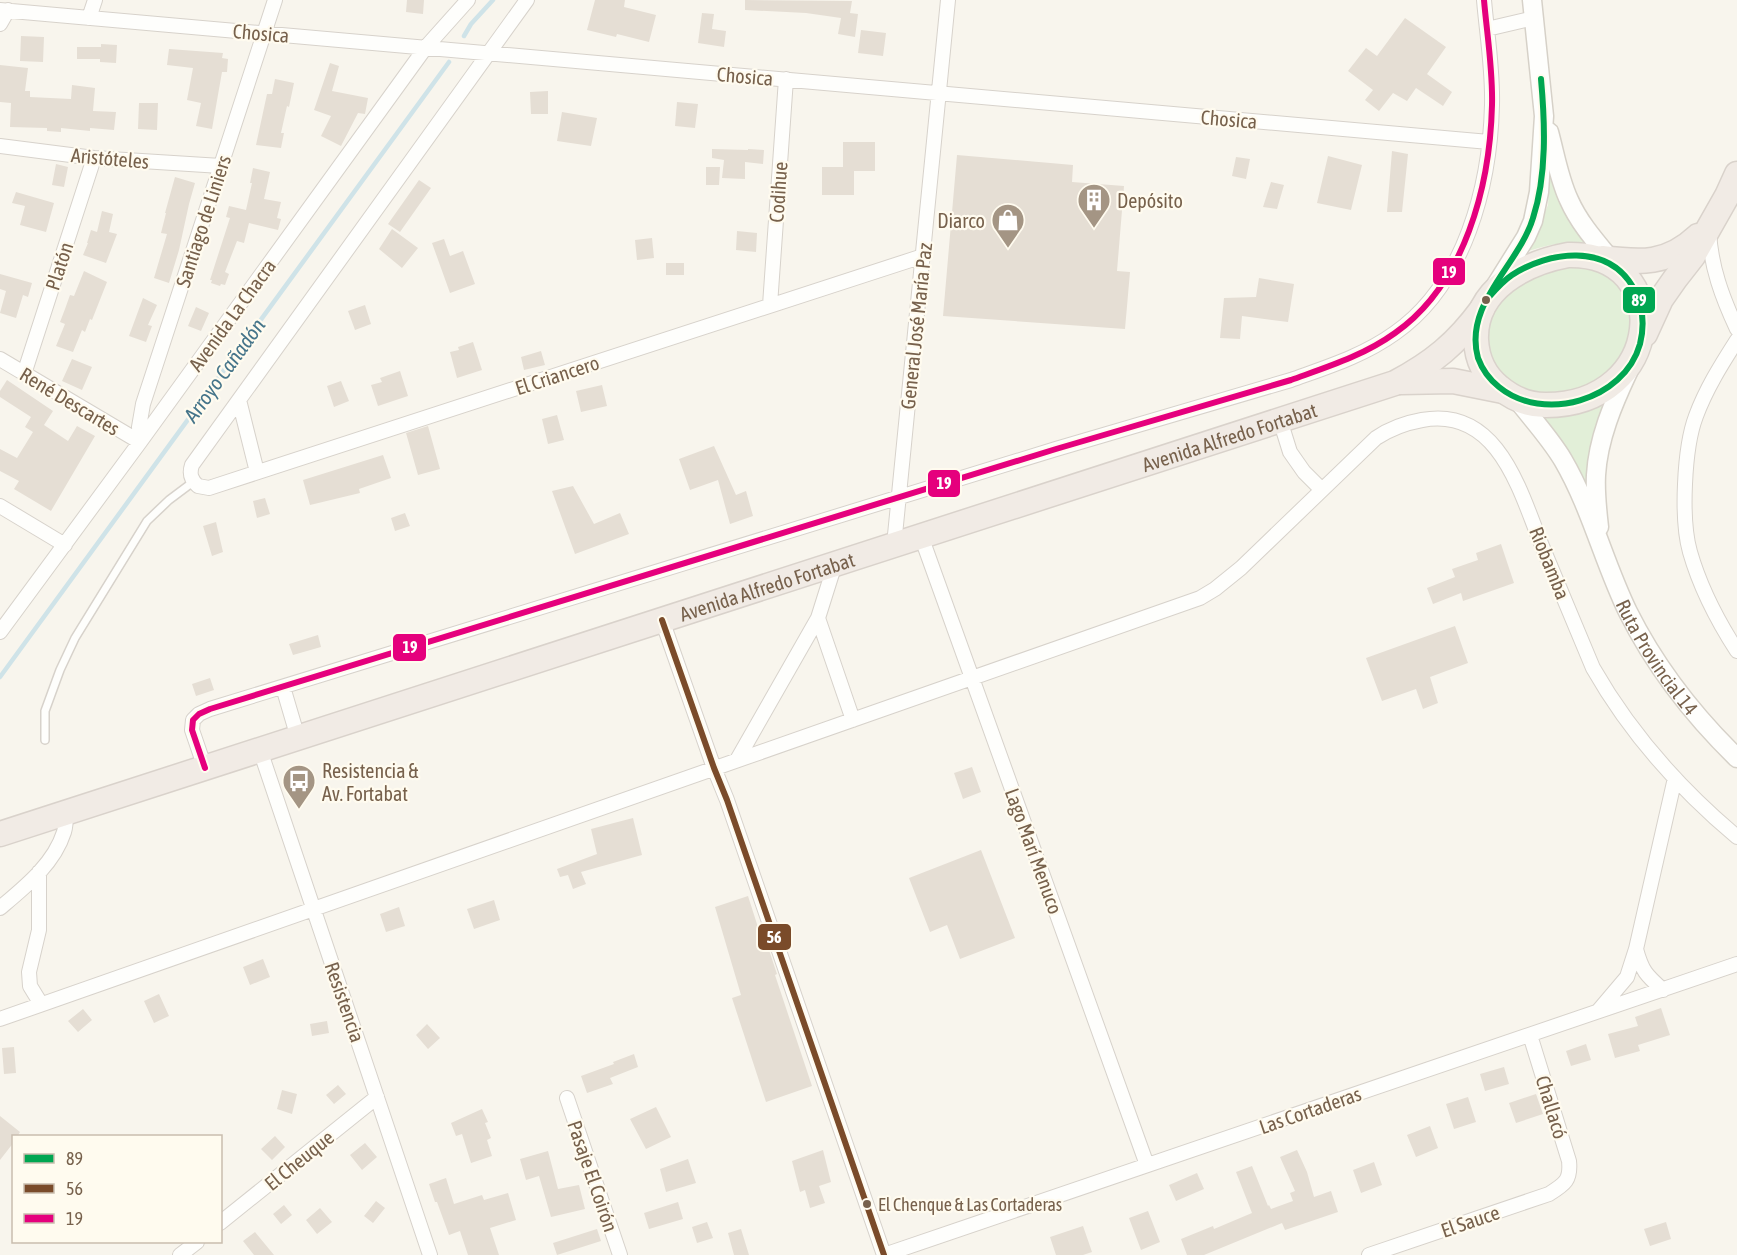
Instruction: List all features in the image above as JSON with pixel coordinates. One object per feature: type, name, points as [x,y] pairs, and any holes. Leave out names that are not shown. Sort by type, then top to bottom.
[{"type":"highway","points":[[1510,395],[1529,403],[1543,405],[1566,403],[1588,398],[1610,386],[1628,368],[1661,299],[1693,256],[1737,174]]},
{"type":"highway","points":[[1486,303],[1511,276],[1538,262],[1568,255],[1583,255],[1609,263],[1639,262],[1668,257],[1685,247],[1709,227]]},
{"type":"highway","name":"Ruta Provincial 14","points":[[1609,263],[1630,282],[1641,307],[1643,321],[1637,352]]},
{"type":"highway","name":"Ruta Provincial 14","points":[[1486,303],[1478,321],[1476,334],[1479,360],[1492,381],[1510,395]]},
{"type":"highway","name":"Avenida Alfredo Fortabat","points":[[0,834],[1395,383],[1442,354],[1462,335],[1486,303]]},
{"type":"highway","name":"Avenida Alfredo Fortabat","points":[[1395,383],[1452,381],[1510,395]]},
{"type":"main road","name":"Ruta Provincial 14","points":[[1486,303],[1526,237],[1533,221],[1541,177],[1544,116],[1532,0]]},
{"type":"main road","name":"Ruta Provincial 14","points":[[1544,116],[1568,198],[1609,263]]},
{"type":"main road","name":"Ruta Provincial 14","points":[[1600,541],[1596,492],[1598,457],[1607,423],[1637,352]]},
{"type":"main road","name":"Ruta Provincial 14","points":[[1510,395],[1563,461],[1600,541],[1629,612],[1652,653],[1695,712],[1737,759]]},
{"type":"street","points":[[89,18],[95,0]]},
{"type":"street","name":"Santiago de Liniers","points":[[140,442],[139,427],[143,404],[275,0]]},
{"type":"street","name":"Avenida La Chacra","points":[[0,632],[426,47],[468,0]]},
{"type":"street","points":[[194,482],[190,471],[192,465],[527,0]]},
{"type":"street","name":"General José María Paz","points":[[894,545],[948,0]]},
{"type":"street","points":[[205,768],[192,730],[193,720],[210,709],[1056,448],[1291,380],[1365,352],[1396,333],[1423,310],[1446,278],[1475,213],[1485,174],[1492,104],[1484,0]]},
{"type":"street","points":[[0,24],[4,10]]},
{"type":"street","name":"Chosica","points":[[4,10],[1489,142]]},
{"type":"street","points":[[1486,29],[1534,18]]},
{"type":"street","name":"Codihue","points":[[770,305],[786,79]]},
{"type":"street","name":"Aristóteles","points":[[0,146],[94,158],[221,166]]},
{"type":"street","name":"Platón","points":[[24,374],[94,158]]},
{"type":"street","points":[[1709,227],[1710,253],[1716,280],[1737,329]]},
{"type":"street","name":"El Criancero","points":[[194,482],[198,486],[208,488],[922,256]]},
{"type":"street","points":[[1737,340],[1713,378],[1695,418],[1686,461],[1684,505],[1690,550],[1704,593],[1730,628],[1737,651]]},
{"type":"street","name":"René Descartes","points":[[0,359],[140,442]]},
{"type":"street","points":[[239,400],[257,472]]},
{"type":"street","name":"Riobamba","points":[[0,1019],[1200,598],[1241,568],[1376,438],[1392,428],[1432,418],[1453,419],[1469,424],[1503,457],[1512,472],[1581,641],[1609,696],[1675,778],[1711,815],[1737,837]]},
{"type":"street","points":[[1280,420],[1290,452],[1304,472],[1321,489]]},
{"type":"street","points":[[0,506],[65,545]]},
{"type":"street","name":"Lago Marí Menuco","points":[[921,536],[1147,1165]]},
{"type":"street","points":[[737,760],[818,618],[835,564]]},
{"type":"street","points":[[818,618],[853,720]]},
{"type":"street","points":[[662,620],[714,768],[728,800],[884,1255]]},
{"type":"street","points":[[283,687],[298,738]]},
{"type":"street","name":"Resistencia","points":[[260,750],[430,1255]]},
{"type":"street","points":[[1598,1012],[1627,977],[1636,949],[1675,778]]},
{"type":"street","points":[[0,908],[30,883],[54,854],[65,830],[66,812]]},
{"type":"street","points":[[39,872],[39,930],[29,972],[30,986],[41,1004]]},
{"type":"street","points":[[1636,949],[1646,975],[1663,990]]},
{"type":"street","name":"Las Cortaderas","points":[[884,1255],[1737,964]]},
{"type":"street","name":"Challacó","points":[[1530,1035],[1569,1161],[1570,1170],[1567,1180]]},
{"type":"street","name":"El Cheuque","points":[[222,1221],[377,1098]]},
{"type":"street","name":"Pasaje El Coirón","points":[[567,1098],[620,1255]]},
{"type":"street","name":"El Sauce","points":[[1369,1255],[1549,1194],[1567,1180]]},
{"type":"street","points":[[180,1255],[196,1243]]},
{"type":"lane","points":[[45,740],[45,711],[75,638],[147,521],[169,500],[194,482]]},
{"type":"green space","points":[[1550,170],[1588,243],[1555,244],[1524,253],[1548,205]]},
{"type":"green space","points":[[1563,267],[1599,270],[1616,282],[1630,301],[1633,340],[1612,372],[1579,389],[1539,394],[1518,388],[1502,376],[1490,359],[1486,330],[1494,306],[1524,279]]},
{"type":"green space","points":[[1610,398],[1589,499],[1536,414],[1574,413]]},
{"type":"building","points":[[407,0],[424,0],[423,14],[406,12]]},
{"type":"building","points":[[595,0],[625,0],[624,7],[656,15],[649,42],[587,30]]},
{"type":"building","points":[[745,0],[852,1],[850,13],[858,14],[855,37],[838,34],[841,18],[806,13],[745,10]]},
{"type":"building","points":[[702,13],[714,14],[712,29],[726,31],[724,47],[698,43]]},
{"type":"building","points":[[1405,18],[1446,47],[1427,74],[1452,92],[1443,106],[1416,88],[1407,101],[1393,93],[1379,111],[1365,100],[1373,90],[1348,71],[1366,48],[1377,56]]},
{"type":"building","points":[[861,30],[886,33],[883,56],[858,53]]},
{"type":"building","points":[[21,36],[44,37],[43,62],[20,61]]},
{"type":"building","points":[[101,44],[117,45],[116,63],[100,62],[100,59],[77,59],[77,47],[101,47]]},
{"type":"building","points":[[169,49],[223,53],[222,58],[228,59],[227,72],[222,72],[212,129],[196,126],[201,103],[187,100],[193,68],[167,65]]},
{"type":"building","points":[[330,63],[339,66],[332,91],[368,98],[365,114],[358,113],[341,146],[321,136],[331,116],[314,110]]},
{"type":"building","points":[[0,65],[28,68],[25,91],[30,91],[30,97],[71,99],[72,85],[95,88],[93,111],[116,112],[114,130],[90,128],[90,131],[61,128],[61,132],[47,131],[47,128],[10,127],[11,103],[0,102]]},
{"type":"building","points":[[275,79],[294,83],[281,133],[284,133],[281,148],[256,145],[267,94],[272,94]]},
{"type":"building","points":[[548,91],[548,114],[531,114],[530,92]]},
{"type":"building","points":[[677,102],[698,104],[695,128],[675,126]]},
{"type":"building","points":[[139,103],[158,103],[157,130],[138,129]]},
{"type":"building","points":[[562,112],[597,118],[591,146],[557,141]]},
{"type":"building","points":[[843,142],[875,142],[875,171],[854,171],[854,195],[822,195],[822,167],[843,167]]},
{"type":"building","points":[[712,149],[764,150],[763,164],[745,162],[745,179],[722,178],[724,160],[712,158]]},
{"type":"building","points":[[1392,151],[1408,154],[1402,212],[1387,212]]},
{"type":"building","name":"Diarco","points":[[957,155],[1073,165],[1072,182],[1124,186],[1117,271],[1130,272],[1125,329],[943,316]]},
{"type":"building","points":[[1328,156],[1362,165],[1351,210],[1317,203]]},
{"type":"building","points":[[1236,157],[1250,159],[1246,179],[1232,176]]},
{"type":"building","points":[[56,164],[68,167],[64,187],[52,185]]},
{"type":"building","points":[[706,167],[720,167],[719,185],[706,185]]},
{"type":"building","points":[[253,168],[270,172],[264,199],[281,202],[277,218],[281,219],[278,230],[249,223],[244,243],[237,241],[225,272],[229,274],[225,285],[220,286],[211,283],[212,280],[210,280],[230,218],[226,217],[229,206],[246,210]]},
{"type":"building","points":[[175,177],[195,183],[169,283],[154,278],[167,234],[161,233]]},
{"type":"building","points":[[419,180],[431,188],[400,232],[388,224]]},
{"type":"building","points":[[1271,182],[1284,185],[1277,209],[1263,207]]},
{"type":"building","points":[[16,192],[54,203],[46,232],[20,225],[25,206],[12,203]]},
{"type":"building","points":[[102,211],[113,214],[109,232],[117,234],[106,263],[83,255],[91,230],[97,232]]},
{"type":"building","points":[[392,229],[418,248],[402,268],[379,249]]},
{"type":"building","points":[[737,231],[757,233],[756,252],[736,250]]},
{"type":"building","points":[[652,238],[654,258],[637,260],[635,240]]},
{"type":"building","points":[[444,239],[450,256],[463,251],[475,284],[450,293],[432,243]]},
{"type":"building","points":[[666,263],[684,263],[684,275],[666,275]]},
{"type":"building","points":[[84,271],[107,282],[92,320],[90,319],[85,332],[82,330],[73,352],[56,346],[65,324],[60,322],[70,295],[74,296]]},
{"type":"building","points":[[0,274],[32,283],[28,297],[23,295],[16,318],[0,313],[6,291],[0,289]]},
{"type":"building","points":[[1259,278],[1294,284],[1288,322],[1242,316],[1240,339],[1220,338],[1224,298],[1256,297]]},
{"type":"building","points":[[143,298],[157,305],[148,325],[152,326],[146,342],[129,336]]},
{"type":"building","points":[[365,305],[371,324],[355,330],[348,311]]},
{"type":"building","points":[[196,307],[209,313],[201,331],[188,326]]},
{"type":"building","points":[[473,342],[482,370],[457,378],[450,352]]},
{"type":"building","points":[[541,351],[545,365],[524,370],[521,357]]},
{"type":"building","points":[[72,359],[92,367],[82,390],[62,381]]},
{"type":"building","points":[[400,371],[408,396],[378,406],[371,385],[382,382],[380,378]]},
{"type":"building","points":[[7,380],[53,411],[44,425],[68,441],[77,426],[95,436],[51,511],[14,489],[19,481],[0,471],[0,449],[17,458],[33,432],[25,427],[31,417],[0,397],[0,391]]},
{"type":"building","points":[[341,381],[349,401],[334,407],[327,386]]},
{"type":"building","points":[[602,385],[607,406],[581,412],[576,391]]},
{"type":"building","points":[[557,415],[564,440],[548,444],[542,419]]},
{"type":"building","points":[[428,426],[440,469],[418,475],[406,433]]},
{"type":"building","points":[[714,446],[736,495],[746,491],[753,516],[730,524],[718,480],[690,490],[679,459]]},
{"type":"building","points":[[383,455],[391,478],[359,489],[360,493],[310,505],[303,480]]},
{"type":"building","points":[[573,486],[594,524],[620,513],[629,534],[575,554],[552,491]]},
{"type":"building","points":[[265,498],[270,514],[257,518],[253,501]]},
{"type":"building","points":[[405,513],[410,526],[395,531],[391,518]]},
{"type":"building","points":[[216,522],[223,552],[212,556],[203,526]]},
{"type":"building","points":[[1501,544],[1514,583],[1463,601],[1461,593],[1433,604],[1427,588],[1455,577],[1452,569],[1478,560],[1476,553]]},
{"type":"building","points":[[1455,626],[1468,663],[1430,677],[1438,703],[1423,709],[1416,689],[1382,701],[1366,658]]},
{"type":"building","points":[[318,635],[321,647],[293,655],[289,644]]},
{"type":"building","points":[[210,678],[214,690],[196,696],[192,684]]},
{"type":"building","points":[[972,767],[981,792],[963,799],[954,773]]},
{"type":"building","points":[[633,818],[642,855],[581,872],[586,884],[573,889],[568,875],[560,877],[557,869],[597,854],[591,829]]},
{"type":"building","points":[[981,850],[1015,938],[960,959],[947,925],[930,932],[909,878]]},
{"type":"building","points":[[748,896],[764,946],[767,944],[812,1086],[766,1102],[732,998],[741,995],[715,907]]},
{"type":"building","points":[[494,900],[500,920],[474,929],[467,909]]},
{"type":"building","points":[[399,907],[405,926],[386,932],[380,914]]},
{"type":"building","points":[[263,959],[270,977],[250,985],[243,967]]},
{"type":"building","points":[[159,994],[169,1016],[154,1023],[144,1001]]},
{"type":"building","points":[[1661,1008],[1670,1035],[1638,1045],[1640,1051],[1615,1058],[1608,1034],[1638,1026],[1635,1017]]},
{"type":"building","points":[[83,1009],[92,1020],[78,1032],[68,1021]]},
{"type":"building","points":[[327,1021],[329,1033],[312,1036],[310,1024]]},
{"type":"building","points":[[427,1024],[440,1038],[428,1049],[416,1035]]},
{"type":"building","points":[[1586,1044],[1591,1060],[1571,1066],[1566,1051]]},
{"type":"building","points":[[14,1047],[16,1073],[4,1074],[2,1048]]},
{"type":"building","points":[[634,1054],[638,1067],[610,1078],[613,1084],[587,1093],[581,1076]]},
{"type":"building","points":[[1504,1067],[1509,1084],[1485,1091],[1480,1074]]},
{"type":"building","points":[[338,1085],[346,1094],[334,1104],[326,1095]]},
{"type":"building","points":[[282,1090],[297,1094],[292,1114],[277,1109]]},
{"type":"building","points":[[1536,1094],[1543,1114],[1516,1123],[1509,1103]]},
{"type":"building","points":[[1468,1097],[1476,1122],[1454,1129],[1446,1104]]},
{"type":"building","points":[[656,1107],[671,1137],[646,1149],[630,1119]]},
{"type":"building","points":[[482,1109],[488,1122],[485,1123],[491,1138],[487,1140],[492,1156],[471,1163],[462,1134],[456,1136],[451,1123]]},
{"type":"building","points":[[0,1116],[20,1132],[18,1135],[12,1135],[12,1145],[0,1160]]},
{"type":"building","points":[[1430,1126],[1438,1148],[1416,1157],[1407,1135]]},
{"type":"building","points":[[275,1136],[285,1147],[272,1160],[261,1149]]},
{"type":"building","points":[[365,1143],[377,1157],[362,1170],[350,1155]]},
{"type":"building","points":[[823,1150],[831,1182],[819,1186],[825,1203],[810,1208],[805,1190],[800,1192],[792,1161]]},
{"type":"building","points":[[1297,1150],[1307,1172],[1314,1197],[1331,1191],[1338,1212],[1285,1230],[1282,1223],[1204,1255],[1187,1255],[1181,1239],[1213,1226],[1214,1229],[1252,1213],[1236,1172],[1252,1166],[1271,1209],[1293,1201],[1290,1193],[1295,1191],[1280,1157]]},
{"type":"building","points":[[548,1151],[558,1189],[579,1185],[585,1209],[551,1217],[539,1176],[526,1180],[520,1159]]},
{"type":"building","points":[[688,1159],[696,1183],[666,1192],[660,1169]]},
{"type":"building","points":[[1374,1162],[1382,1185],[1361,1193],[1353,1170]]},
{"type":"building","points":[[1197,1173],[1204,1189],[1176,1201],[1169,1185]]},
{"type":"building","points":[[446,1178],[454,1204],[482,1195],[484,1200],[508,1193],[516,1220],[490,1228],[499,1255],[468,1255],[460,1231],[449,1235],[429,1184]]},
{"type":"building","points":[[376,1201],[385,1208],[373,1223],[364,1216]]},
{"type":"building","points":[[678,1202],[683,1219],[649,1229],[644,1213]]},
{"type":"building","points":[[284,1205],[292,1215],[281,1224],[273,1214]]},
{"type":"building","points":[[320,1208],[332,1222],[317,1234],[306,1220]]},
{"type":"building","points":[[1148,1211],[1160,1242],[1141,1250],[1129,1218]]},
{"type":"building","points":[[707,1222],[713,1238],[697,1243],[692,1227]]},
{"type":"building","points":[[1666,1222],[1671,1239],[1650,1246],[1644,1229]]},
{"type":"building","points":[[1083,1226],[1092,1252],[1083,1255],[1056,1255],[1050,1237]]},
{"type":"building","points":[[597,1229],[601,1241],[557,1255],[553,1243]]},
{"type":"building","points":[[741,1229],[749,1255],[734,1255],[728,1233]]},
{"type":"building","points":[[255,1232],[274,1255],[254,1255],[243,1241]]},
{"type":"waterway","name":"Arroyo Cañadón","points":[[464,36],[471,24],[493,0]]},
{"type":"waterway","name":"Arroyo Cañadón","points":[[0,677],[449,62]]},
{"type":"transit line","name":"19","points":[[205,768],[192,730],[193,720],[210,709],[1056,449],[1291,380],[1344,360],[1383,341],[1419,312],[1439,288],[1456,261],[1479,200],[1486,168],[1492,105],[1491,66],[1484,0]]},
{"type":"transit line","name":"89","points":[[1489,297],[1503,282],[1527,267],[1560,257],[1593,258],[1608,263],[1622,273],[1633,287],[1642,315],[1640,344],[1631,364],[1617,380],[1600,392],[1580,400],[1559,404],[1537,403],[1517,398],[1492,381],[1478,358],[1475,338],[1478,320],[1485,302],[1526,235],[1538,201],[1544,149],[1541,79]]},
{"type":"transit line","name":"56","points":[[662,620],[727,800],[884,1255]]},
{"type":"place","name":"Depósito","points":[[1094,229]]},
{"type":"place","name":"Diarco","points":[[1008,249]]},
{"type":"place","name":"Resistencia & Av. Fortabat","points":[[299,810]]},
{"type":"place","name":"El Chenque & Las Cortaderas","points":[[867,1204]]}]
